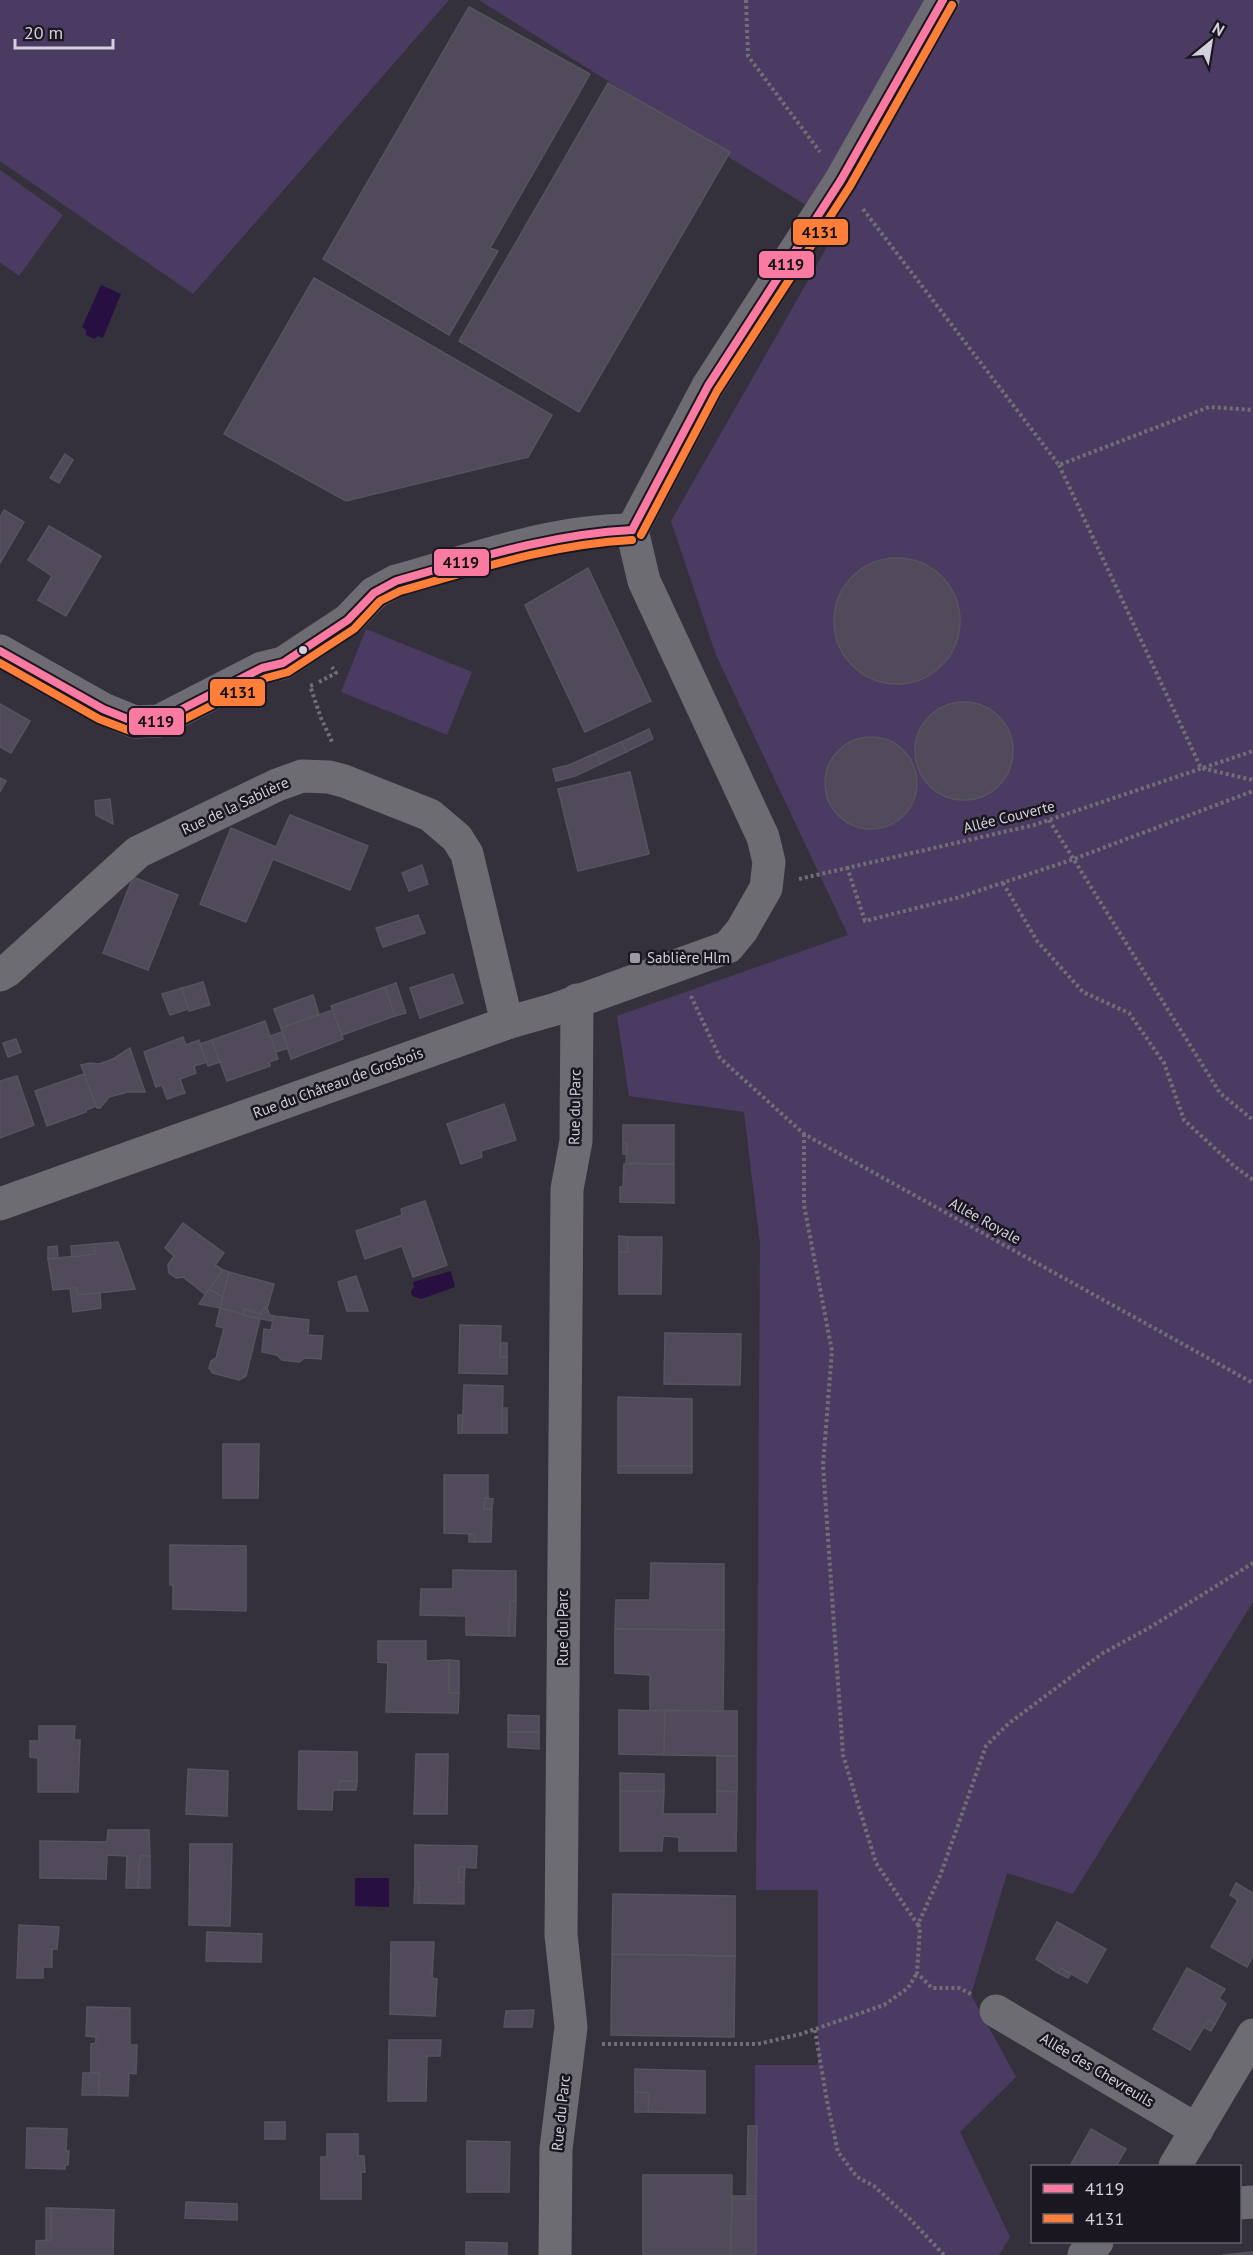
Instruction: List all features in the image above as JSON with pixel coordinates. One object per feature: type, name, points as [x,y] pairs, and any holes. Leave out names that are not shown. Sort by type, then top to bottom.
[{"type":"street","points":[[766,888],[769,862],[763,837],[644,582],[632,530],[708,386],[841,180],[943,0]]},
{"type":"street","points":[[0,651],[103,709],[135,722],[159,721],[262,668],[283,663],[348,620],[374,593],[396,581],[562,536],[599,530],[632,530]]},
{"type":"street","name":"Rue de la Sablière","points":[[0,975],[138,852],[277,785],[302,776],[329,777],[430,815],[457,838],[467,854],[507,1023]]},
{"type":"street","name":"Rue du Château de Grosbois","points":[[0,1204],[507,1023],[556,1009],[728,947],[742,930],[766,888]]},
{"type":"street","name":"Rue du Parc","points":[[555,2255],[556,2149],[571,2027],[561,1923],[567,1189],[576,1141],[577,1000]]},
{"type":"street","name":"Allée des Chevreuils","points":[[998,2012],[1197,2130]]},
{"type":"street","points":[[1176,2165],[1253,2035]]},
{"type":"street","points":[[1084,2255],[1095,2243]]},
{"type":"path","points":[[746,0],[748,56],[1059,465],[1201,768],[1253,780]]},
{"type":"path","points":[[1059,465],[1209,407],[1253,410]]},
{"type":"path","name":"Allée Couverte","points":[[766,888],[1049,820],[1253,751]]},
{"type":"path","points":[[847,867],[865,921],[960,897],[1003,883],[1074,859],[1253,791]]},
{"type":"path","points":[[1049,820],[1220,1093],[1253,1120]]},
{"type":"path","points":[[1003,883],[1037,941],[1083,993],[1129,1013],[1164,1063],[1184,1120],[1253,1180]]},
{"type":"path","name":"Allée Royale","points":[[678,966],[720,1058],[804,1134],[1253,1383]]},
{"type":"path","points":[[804,1134],[804,1205],[832,1350],[823,1465],[843,1755],[876,1863],[920,1928]]},
{"type":"path","points":[[569,2041],[581,2042],[583,2049],[590,2044],[758,2044],[815,2030],[884,2005],[908,1988],[917,1972],[920,1928],[918,1924],[940,1876],[986,1746],[1008,1724],[1103,1653],[1149,1628],[1253,1563]]},
{"type":"path","points":[[917,1972],[932,1988],[959,1988],[1000,2007],[998,2012]]},
{"type":"path","points":[[815,2030],[826,2101],[838,2152],[857,2177],[874,2187],[910,2219],[944,2255]]},
{"type":"shaded area","points":[[0,0],[449,0],[193,294],[0,161]]},
{"type":"shaded area","points":[[479,0],[1253,0],[1253,1602],[1073,1894],[1007,1873],[971,1995],[1016,2077],[960,2132],[1010,2237],[999,2255],[754,2255],[755,2065],[818,2065],[818,1890],[756,1890],[760,1244],[744,1112],[629,1096],[617,1016],[848,935],[716,655],[671,521],[839,226]]},
{"type":"shaded area","points":[[0,170],[63,215],[19,276],[0,262]]},
{"type":"shaded area","points":[[101,285],[121,294],[103,338],[98,336],[94,339],[86,335],[86,330],[82,327]]},
{"type":"shaded area","points":[[366,629],[472,672],[447,735],[341,692]]},
{"type":"shaded area","points":[[451,1271],[455,1287],[421,1299],[412,1296],[413,1282]]},
{"type":"shaded area","points":[[355,1878],[389,1878],[389,1907],[355,1906]]},
{"type":"building","points":[[469,7],[590,74],[490,248],[498,251],[449,335],[323,259]]},
{"type":"building","points":[[608,83],[730,152],[579,412],[459,341]]},
{"type":"building","points":[[314,278],[552,415],[528,457],[346,501],[224,434]]},
{"type":"building","points":[[65,454],[73,460],[59,483],[50,478]]},
{"type":"building","points":[[4,510],[24,522],[0,563],[0,518]]},
{"type":"building","points":[[49,526],[101,556],[66,616],[38,600],[52,576],[28,560]]},
{"type":"building","points":[[897,558],[921,563],[942,576],[955,597],[960,621],[955,645],[942,666],[921,679],[897,684],[873,679],[852,666],[839,645],[834,621],[839,597],[852,576],[873,563]]},
{"type":"building","points":[[588,568],[651,701],[585,732],[525,605]]},
{"type":"building","points":[[964,702],[983,706],[998,717],[1009,732],[1013,751],[1009,770],[998,785],[983,796],[964,800],[945,796],[930,785],[919,770],[915,751],[919,732],[930,717],[945,706]]},
{"type":"building","points":[[0,704],[30,721],[11,753],[0,747]]},
{"type":"building","points":[[649,729],[653,739],[626,752],[621,742]]},
{"type":"building","points":[[871,737],[889,741],[903,751],[913,765],[917,783],[913,801],[903,815],[889,825],[871,829],[853,825],[839,815],[829,801],[825,783],[829,765],[839,751],[853,741]]},
{"type":"building","points":[[621,742],[626,752],[601,764],[596,753]]},
{"type":"building","points":[[596,753],[601,764],[575,776],[556,781],[553,769],[569,765]]},
{"type":"building","points":[[630,772],[649,854],[578,871],[558,789]]},
{"type":"building","points":[[0,778],[6,781],[0,792]]},
{"type":"building","points":[[110,799],[113,824],[96,815],[95,801]]},
{"type":"building","points":[[290,815],[368,846],[350,890],[273,859],[246,922],[200,904],[231,828],[276,847]]},
{"type":"building","points":[[422,865],[428,884],[409,891],[402,873]]},
{"type":"building","points":[[133,877],[178,895],[148,970],[103,953]]},
{"type":"building","points":[[418,915],[425,933],[383,947],[376,928]]},
{"type":"building","points":[[453,974],[463,1003],[420,1018],[410,988]]},
{"type":"building","points":[[203,982],[210,1005],[189,1011],[182,988]]},
{"type":"building","points":[[396,983],[406,1013],[395,1016],[385,987]]},
{"type":"building","points":[[385,987],[395,1016],[342,1035],[331,1006]]},
{"type":"building","points":[[182,988],[188,1009],[170,1015],[162,994]]},
{"type":"building","points":[[313,995],[319,1014],[281,1028],[274,1009]]},
{"type":"building","points":[[333,1010],[343,1039],[291,1059],[281,1028]]},
{"type":"building","points":[[265,1021],[278,1059],[269,1062],[270,1066],[227,1081],[212,1040]]},
{"type":"building","points":[[282,1032],[288,1048],[276,1052],[270,1036]]},
{"type":"building","points":[[183,1037],[186,1045],[199,1040],[207,1062],[194,1066],[196,1073],[180,1079],[185,1093],[167,1099],[162,1085],[156,1087],[144,1052]]},
{"type":"building","points":[[16,1039],[21,1052],[8,1057],[3,1043]]},
{"type":"building","points":[[212,1040],[220,1062],[208,1066],[200,1044]]},
{"type":"building","points":[[130,1048],[145,1092],[128,1092],[109,1097],[100,1108],[97,1108],[81,1065],[99,1064],[113,1059]]},
{"type":"building","points":[[84,1074],[96,1106],[47,1126],[35,1091]]},
{"type":"building","points":[[17,1076],[34,1125],[0,1138],[0,1081]]},
{"type":"building","points":[[504,1104],[516,1140],[481,1151],[482,1157],[461,1164],[447,1124]]},
{"type":"building","points":[[623,1125],[674,1125],[674,1164],[626,1163],[627,1143],[623,1143]]},
{"type":"building","points":[[623,1143],[627,1143],[627,1154],[623,1154]]},
{"type":"building","points":[[624,1164],[674,1164],[674,1203],[620,1202]]},
{"type":"building","points":[[425,1201],[447,1265],[413,1277],[402,1246],[365,1259],[356,1231],[402,1215],[401,1209]]},
{"type":"building","points":[[183,1223],[224,1253],[215,1265],[223,1270],[206,1295],[183,1277],[176,1278],[169,1273],[168,1265],[174,1256],[165,1248]]},
{"type":"building","points":[[619,1236],[627,1237],[628,1252],[619,1252]]},
{"type":"building","points":[[627,1237],[662,1237],[661,1294],[619,1294],[619,1252],[628,1252]]},
{"type":"building","points":[[118,1242],[135,1289],[78,1295],[76,1288],[53,1290],[48,1259],[95,1254],[94,1244]]},
{"type":"building","points":[[94,1244],[95,1254],[72,1257],[71,1246]]},
{"type":"building","points":[[57,1246],[58,1258],[48,1259],[48,1247]]},
{"type":"building","points":[[223,1270],[229,1272],[223,1297],[209,1289]]},
{"type":"building","points":[[229,1272],[274,1284],[267,1309],[264,1308],[260,1314],[245,1309],[243,1315],[220,1308]]},
{"type":"building","points":[[356,1276],[368,1311],[347,1311],[338,1282]]},
{"type":"building","points":[[70,1288],[76,1288],[78,1295],[100,1293],[101,1308],[73,1312]]},
{"type":"building","points":[[209,1289],[223,1297],[220,1308],[199,1304]]},
{"type":"building","points":[[220,1308],[260,1319],[246,1376],[239,1380],[213,1373],[209,1368],[211,1361],[216,1358],[224,1328],[216,1326]]},
{"type":"building","points":[[264,1308],[274,1316],[271,1321],[243,1315],[245,1309],[260,1314]]},
{"type":"building","points":[[274,1316],[309,1320],[308,1335],[323,1336],[321,1359],[305,1358],[299,1362],[282,1360],[277,1355],[262,1352],[264,1329],[271,1330]]},
{"type":"building","points":[[460,1325],[501,1326],[500,1357],[507,1357],[507,1374],[459,1373]]},
{"type":"building","points":[[665,1333],[741,1334],[740,1385],[664,1384]]},
{"type":"building","points":[[501,1343],[507,1343],[507,1357],[500,1357]]},
{"type":"building","points":[[464,1385],[503,1386],[502,1433],[462,1433]]},
{"type":"building","points":[[618,1397],[692,1399],[692,1466],[618,1466]]},
{"type":"building","points":[[502,1408],[507,1408],[507,1433],[502,1433]]},
{"type":"building","points":[[458,1415],[463,1415],[462,1433],[458,1433]]},
{"type":"building","points":[[223,1444],[259,1444],[258,1498],[223,1498]]},
{"type":"building","points":[[618,1466],[692,1466],[692,1473],[618,1473]]},
{"type":"building","points":[[444,1475],[488,1475],[488,1498],[485,1498],[484,1509],[492,1509],[491,1542],[475,1542],[475,1534],[444,1533]]},
{"type":"building","points":[[485,1498],[493,1499],[492,1509],[484,1509]]},
{"type":"building","points":[[469,1534],[475,1534],[475,1542],[469,1542]]},
{"type":"building","points":[[170,1545],[246,1546],[246,1611],[173,1609],[173,1585],[170,1585]]},
{"type":"building","points":[[651,1563],[724,1564],[724,1630],[615,1629],[616,1600],[650,1600]]},
{"type":"building","points":[[453,1570],[516,1571],[516,1601],[510,1601],[509,1636],[466,1635],[466,1616],[420,1615],[421,1589],[453,1589]]},
{"type":"building","points":[[510,1601],[516,1601],[515,1636],[509,1636]]},
{"type":"building","points":[[615,1629],[724,1630],[723,1711],[650,1710],[650,1675],[615,1673]]},
{"type":"building","points":[[378,1641],[426,1641],[426,1661],[449,1660],[449,1693],[459,1693],[458,1713],[386,1712],[388,1663],[378,1662]]},
{"type":"building","points":[[449,1660],[459,1661],[459,1693],[449,1693]]},
{"type":"building","points":[[619,1710],[665,1711],[664,1755],[619,1754]]},
{"type":"building","points":[[665,1711],[737,1711],[737,1756],[664,1755]]},
{"type":"building","points":[[508,1715],[539,1716],[539,1732],[508,1732]]},
{"type":"building","points":[[39,1726],[75,1726],[74,1740],[80,1740],[78,1792],[38,1792],[38,1758],[30,1757],[30,1741],[39,1741]]},
{"type":"building","points":[[508,1732],[539,1732],[539,1749],[508,1747]]},
{"type":"building","points":[[299,1751],[357,1752],[357,1781],[340,1781],[339,1790],[333,1790],[332,1810],[298,1809]]},
{"type":"building","points":[[416,1754],[448,1754],[447,1814],[414,1814]]},
{"type":"building","points":[[717,1756],[737,1756],[737,1792],[717,1791]]},
{"type":"building","points":[[188,1769],[228,1771],[227,1816],[186,1814]]},
{"type":"building","points":[[620,1773],[664,1774],[664,1791],[620,1791]]},
{"type":"building","points":[[340,1781],[357,1781],[356,1790],[339,1790]]},
{"type":"building","points":[[620,1791],[664,1791],[663,1814],[717,1814],[717,1791],[737,1792],[736,1851],[679,1851],[679,1837],[663,1836],[662,1851],[620,1851]]},
{"type":"building","points":[[108,1830],[149,1830],[150,1856],[140,1856],[138,1888],[126,1888],[127,1856],[107,1855],[106,1879],[40,1878],[40,1841],[107,1842]]},
{"type":"building","points":[[190,1844],[232,1844],[230,1926],[189,1925]]},
{"type":"building","points":[[415,1845],[477,1846],[476,1868],[459,1867],[459,1882],[464,1882],[464,1904],[419,1903],[419,1882],[415,1882]]},
{"type":"building","points":[[140,1856],[150,1856],[150,1888],[138,1888]]},
{"type":"building","points":[[459,1867],[465,1867],[464,1882],[459,1882]]},
{"type":"building","points":[[415,1882],[419,1882],[419,1903],[414,1903]]},
{"type":"building","points":[[1236,1883],[1253,1893],[1253,1956],[1247,1967],[1211,1947],[1238,1900],[1230,1895]]},
{"type":"building","points":[[613,1894],[735,1896],[735,1956],[612,1954]]},
{"type":"building","points":[[1057,1922],[1106,1949],[1087,1983],[1061,1968],[1058,1973],[1036,1959]]},
{"type":"building","points":[[19,1925],[59,1927],[57,1949],[52,1949],[52,1967],[43,1967],[43,1978],[17,1978]]},
{"type":"building","points":[[207,1932],[262,1934],[261,1962],[206,1961]]},
{"type":"building","points":[[391,1942],[434,1942],[432,1978],[437,1979],[435,2016],[390,2014]]},
{"type":"building","points":[[612,1954],[735,1956],[734,2037],[611,2035]]},
{"type":"building","points":[[1061,1968],[1071,1974],[1068,1978],[1058,1973]]},
{"type":"building","points":[[1187,1968],[1225,1989],[1219,1998],[1226,2004],[1215,2024],[1208,2020],[1190,2050],[1153,2029]]},
{"type":"building","points":[[87,2007],[130,2008],[130,2045],[137,2045],[136,2074],[129,2073],[128,2096],[99,2095],[99,2073],[91,2073],[91,2044],[96,2043],[96,2037],[86,2036]]},
{"type":"building","points":[[534,2010],[532,2027],[504,2027],[506,2011]]},
{"type":"building","points":[[1208,2020],[1215,2024],[1211,2031],[1203,2027]]},
{"type":"building","points":[[389,2040],[441,2040],[440,2056],[427,2056],[426,2101],[388,2101]]},
{"type":"building","points":[[635,2069],[705,2071],[705,2113],[648,2112],[649,2093],[635,2092]]},
{"type":"building","points":[[83,2073],[99,2073],[99,2095],[82,2095]]},
{"type":"building","points":[[635,2092],[649,2093],[648,2112],[635,2112]]},
{"type":"building","points":[[265,2122],[285,2122],[285,2139],[265,2139]]},
{"type":"building","points":[[748,2126],[757,2126],[756,2196],[747,2196]]},
{"type":"building","points":[[27,2128],[67,2129],[66,2151],[69,2151],[68,2165],[65,2165],[65,2169],[26,2168]]},
{"type":"building","points":[[1091,2129],[1126,2149],[1117,2165],[1071,2165]]},
{"type":"building","points":[[327,2134],[358,2134],[358,2156],[364,2156],[365,2172],[361,2172],[361,2199],[321,2199],[321,2157],[327,2157]]},
{"type":"building","points":[[467,2141],[510,2142],[509,2192],[467,2192]]},
{"type":"building","points":[[643,2175],[732,2175],[731,2255],[643,2255]]},
{"type":"building","points":[[732,2196],[756,2196],[756,2199],[732,2199]]},
{"type":"building","points":[[732,2199],[756,2199],[756,2255],[731,2255]]},
{"type":"building","points":[[186,2202],[237,2204],[237,2220],[185,2218]]},
{"type":"building","points":[[46,2208],[51,2208],[51,2240],[46,2240]]},
{"type":"building","points":[[51,2208],[114,2210],[113,2255],[36,2255],[36,2241],[51,2240]]},
{"type":"building","points":[[466,2242],[507,2243],[507,2255],[466,2255]]},
{"type":"building","points":[[1253,2252],[1253,2255],[1222,2255]]},
{"type":"transit line","name":"4119","points":[[632,530],[708,386],[841,180],[943,0]]},
{"type":"transit line","name":"4131","points":[[641,535],[717,391],[850,186],[952,5]]},
{"type":"transit line","name":"4119","points":[[0,651],[103,709],[135,722],[159,721],[262,668],[283,663],[348,620],[374,593],[396,581],[542,542],[602,532],[632,530]]},
{"type":"transit line","name":"4131","points":[[0,663],[99,719],[133,732],[161,731],[266,678],[288,672],[354,629],[380,601],[400,591],[544,552],[602,542],[632,540]]},
{"type":"place","name":"Sablière Hlm","points":[[635,958]]}]
